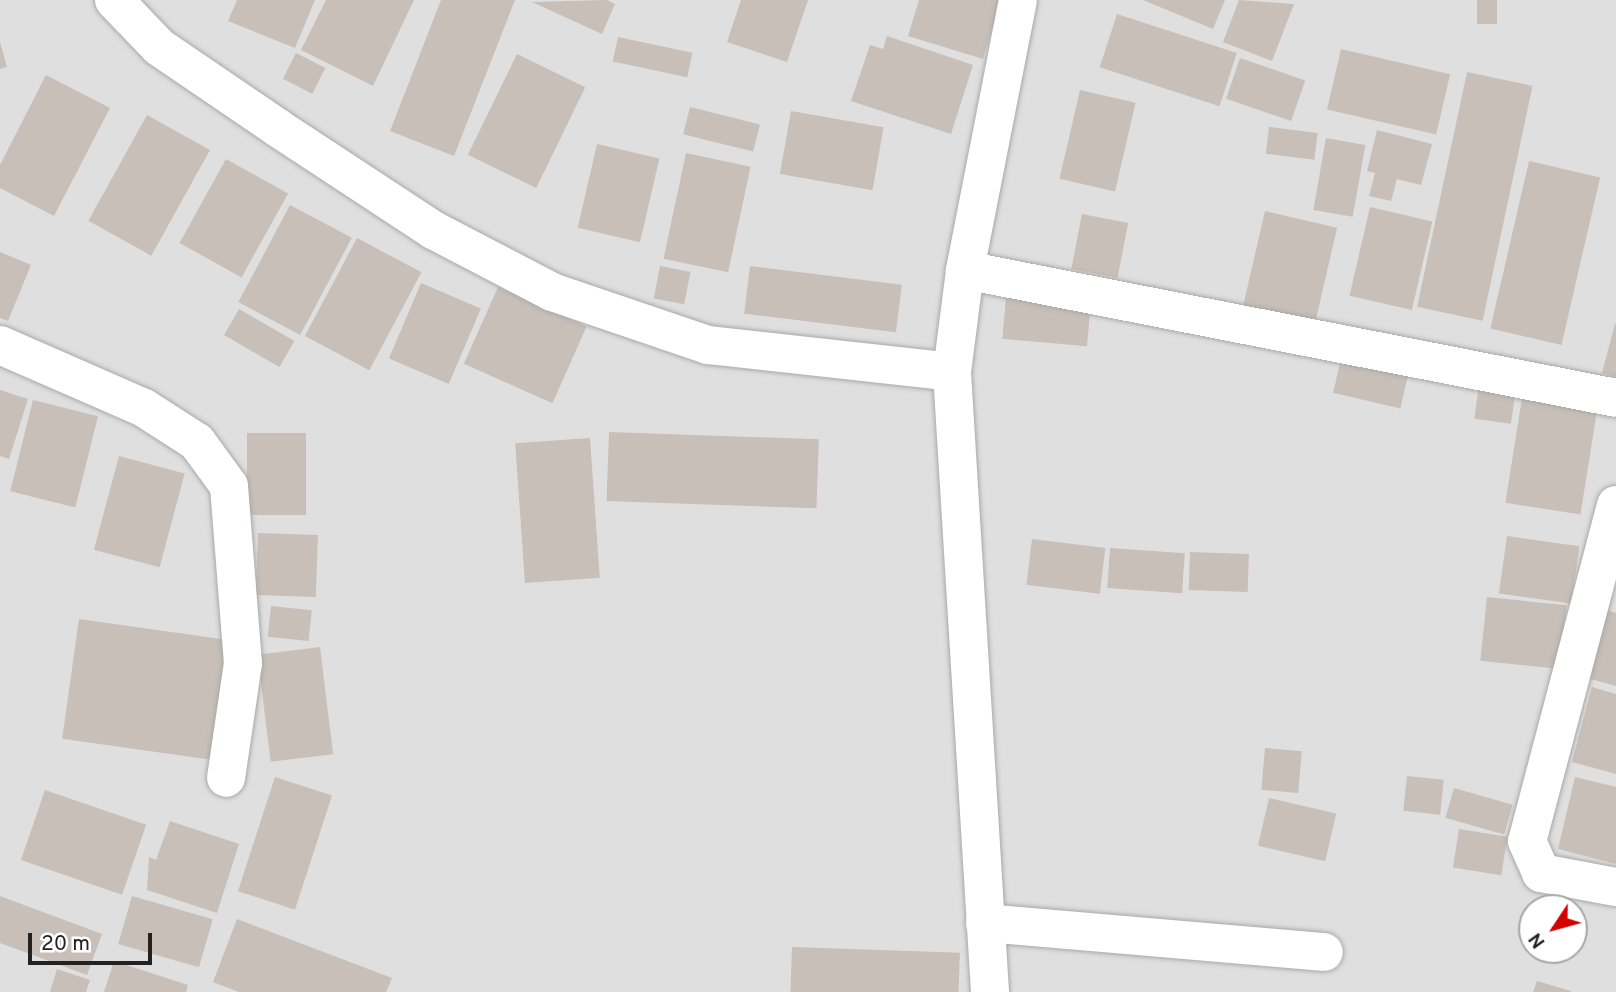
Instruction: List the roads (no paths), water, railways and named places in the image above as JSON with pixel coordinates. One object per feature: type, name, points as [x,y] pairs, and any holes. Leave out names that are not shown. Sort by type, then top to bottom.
[{"type":"street","points":[[114,0],[159,47],[289,136],[433,230],[552,292],[708,345],[952,372]]},
{"type":"street","points":[[990,992],[952,372],[965,270],[1018,0]]},
{"type":"street","points":[[965,270],[1616,398]]},
{"type":"street","points":[[0,345],[144,408],[197,442],[229,486],[243,663],[226,778]]},
{"type":"street","points":[[1616,505],[1527,841],[1541,873],[1616,887]]},
{"type":"street","points":[[985,923],[1324,952]]}]
